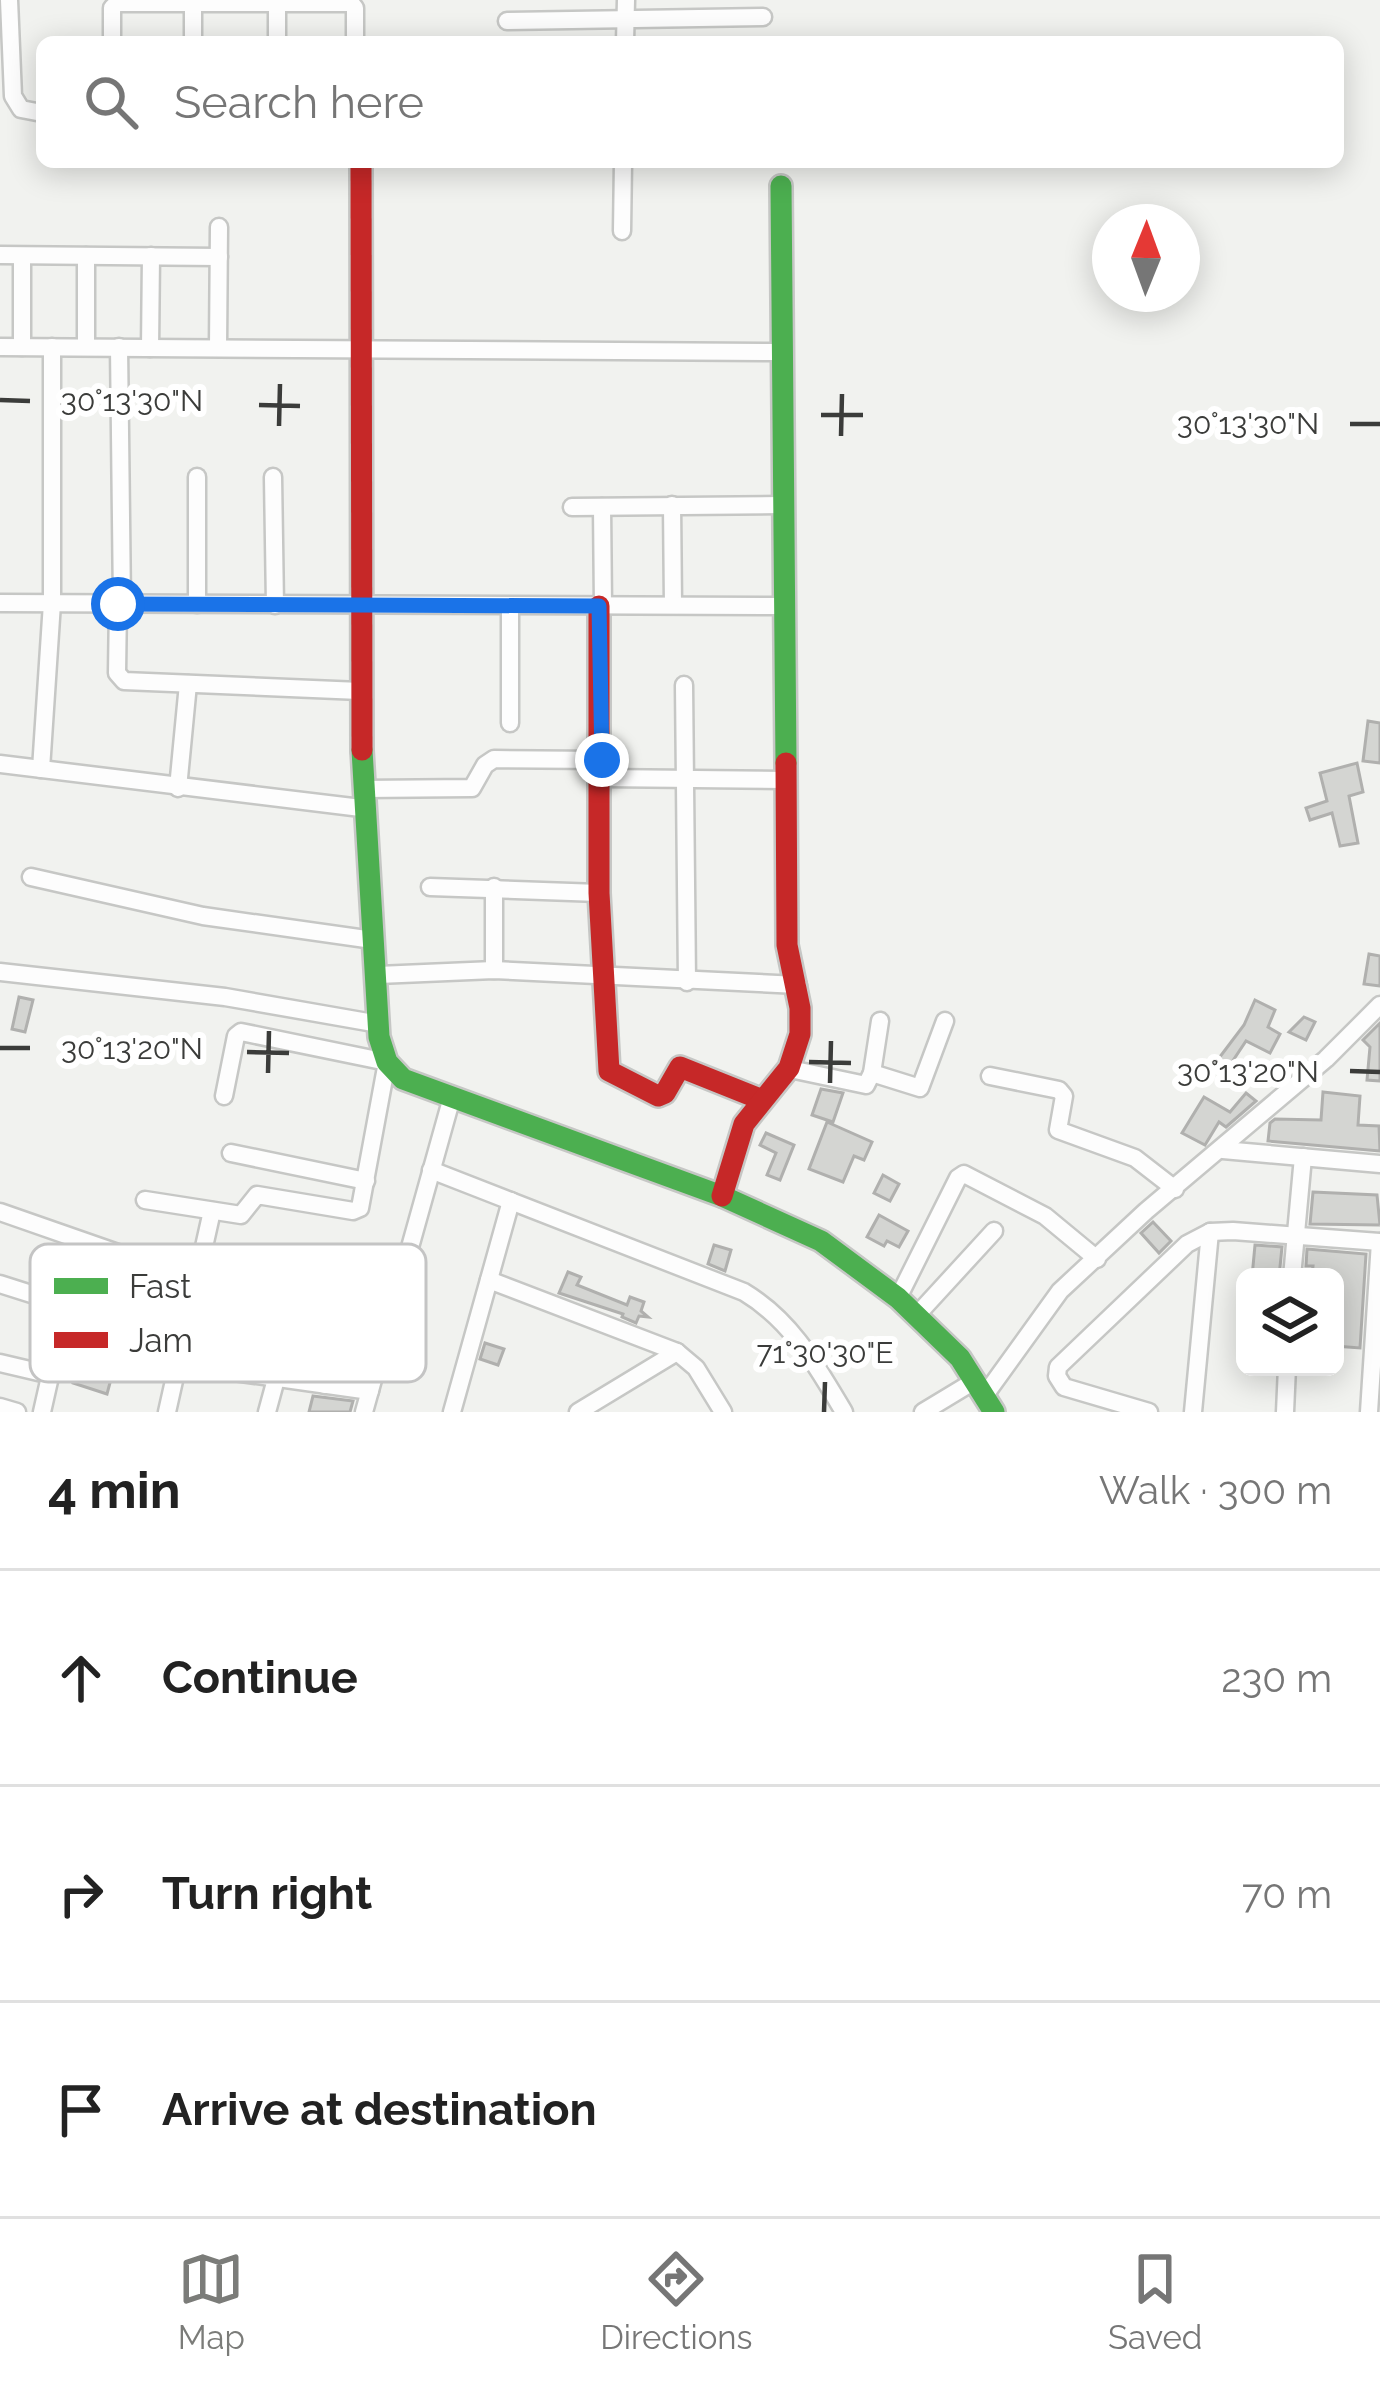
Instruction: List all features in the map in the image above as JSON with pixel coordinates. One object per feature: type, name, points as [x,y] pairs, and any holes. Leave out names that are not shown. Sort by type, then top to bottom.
[{"type":"street","points":[[9,0],[13,96],[21,109],[36,112]]},
{"type":"street","points":[[277,3],[277,36]]},
{"type":"street","points":[[112,36],[114,4],[277,3],[354,4],[355,36]]},
{"type":"street","points":[[193,4],[194,36]]},
{"type":"street","points":[[507,21],[625,10],[763,16]]},
{"type":"street","points":[[145,1199],[245,1214],[256,1196],[358,1211],[366,1181],[387,1062],[379,1024],[362,798],[361,168]]},
{"type":"street","points":[[622,231],[623,168]]},
{"type":"street","points":[[722,1196],[744,1125],[760,1099],[790,1069],[801,1025],[798,985],[787,945],[781,186]]},
{"type":"street","points":[[218,348],[219,227]]},
{"type":"street","points":[[0,255],[219,257]]},
{"type":"street","points":[[22,256],[22,347]]},
{"type":"street","points":[[86,256],[86,347]]},
{"type":"street","points":[[150,348],[151,256]]},
{"type":"street","points":[[0,347],[781,352]]},
{"type":"street","points":[[40,769],[52,603],[52,347]]},
{"type":"street","points":[[119,347],[119,678],[360,691]]},
{"type":"street","points":[[196,477],[197,604]]},
{"type":"street","points":[[273,477],[275,605]]},
{"type":"street","points":[[672,505],[674,605]]},
{"type":"street","points":[[572,507],[781,505]]},
{"type":"street","points":[[602,507],[598,893],[606,1060],[616,1077],[662,1096],[680,1067],[760,1099]]},
{"type":"street","points":[[0,603],[781,606]]},
{"type":"street","points":[[510,606],[510,723]]},
{"type":"street","points":[[178,788],[188,684]]},
{"type":"street","points":[[684,685],[688,982]]},
{"type":"street","points":[[0,764],[178,788],[362,798],[472,788],[494,759],[685,778],[784,780]]},
{"type":"street","points":[[31,877],[203,916],[373,940]]},
{"type":"street","points":[[430,887],[598,893]]},
{"type":"street","points":[[494,887],[494,970]]},
{"type":"street","points":[[378,975],[494,970],[798,985]]},
{"type":"street","points":[[0,972],[225,997],[379,1024]]},
{"type":"street","points":[[923,1412],[985,1396],[1060,1292],[1326,1059],[1380,1005]]},
{"type":"street","points":[[872,1073],[920,1088],[945,1021]]},
{"type":"street","points":[[790,1069],[861,1086],[869,1083],[880,1022]]},
{"type":"street","points":[[224,1096],[236,1036],[241,1032],[387,1062],[404,1079],[722,1196],[821,1241],[898,1298],[960,1358],[985,1396]]},
{"type":"street","points":[[990,1076],[1059,1090],[1064,1096],[1058,1130],[1135,1158],[1175,1189]]},
{"type":"street","points":[[410,1244],[452,1097]]},
{"type":"street","points":[[1223,1150],[1380,1164]]},
{"type":"street","points":[[231,1153],[366,1181]]},
{"type":"street","points":[[1292,1268],[1303,1157]]},
{"type":"street","points":[[431,1169],[718,1281],[768,1306],[790,1328],[844,1412]]},
{"type":"street","points":[[898,1298],[964,1174],[1045,1216],[1097,1258]]},
{"type":"street","points":[[452,1412],[512,1202]]},
{"type":"street","points":[[204,1244],[212,1211]]},
{"type":"street","points":[[0,1212],[92,1244]]},
{"type":"street","points":[[916,1316],[994,1231]]},
{"type":"street","points":[[1193,1412],[1210,1232]]},
{"type":"street","points":[[1149,1412],[1064,1387],[1058,1367],[1187,1244],[1210,1232],[1380,1242],[1369,1412]]},
{"type":"street","points":[[489,1280],[677,1352],[696,1368],[723,1412]]},
{"type":"street","points":[[0,1284],[30,1294]]},
{"type":"street","points":[[578,1412],[677,1352]]},
{"type":"street","points":[[0,1363],[30,1370]]},
{"type":"street","points":[[1285,1412],[1287,1376]]},
{"type":"street","points":[[42,1412],[49,1382]]},
{"type":"street","points":[[166,1412],[173,1382]]},
{"type":"street","points":[[267,1412],[275,1382]]},
{"type":"street","points":[[300,1382],[370,1390]]},
{"type":"street","points":[[364,1412],[372,1382]]},
{"type":"street","points":[[0,1407],[16,1412]]},
{"type":"building","points":[[1368,721],[1380,723],[1380,763],[1363,761]]},
{"type":"building","points":[[1357,763],[1363,792],[1349,796],[1358,843],[1340,846],[1332,813],[1310,820],[1306,808],[1327,801],[1320,773]]},
{"type":"building","points":[[1369,954],[1380,956],[1380,986],[1364,984]]},
{"type":"building","points":[[19,997],[33,1000],[25,1032],[12,1029]]},
{"type":"building","points":[[1255,1000],[1275,1010],[1268,1027],[1280,1034],[1270,1053],[1246,1041],[1224,1074],[1213,1066],[1244,1025]]},
{"type":"building","points":[[1304,1017],[1315,1022],[1306,1040],[1289,1032]]},
{"type":"building","points":[[1380,1023],[1380,1081],[1367,1080],[1370,1047],[1363,1040]]},
{"type":"building","points":[[821,1089],[843,1093],[833,1122],[812,1115]]},
{"type":"building","points":[[1323,1092],[1360,1096],[1358,1125],[1379,1126],[1380,1151],[1268,1141],[1275,1119],[1321,1120]]},
{"type":"building","points":[[1246,1093],[1256,1101],[1226,1127],[1219,1122],[1205,1145],[1182,1133],[1204,1097],[1230,1112]]},
{"type":"building","points":[[827,1122],[872,1142],[864,1160],[854,1156],[843,1182],[809,1169]]},
{"type":"building","points":[[766,1133],[794,1145],[780,1180],[767,1175],[776,1153],[760,1145]]},
{"type":"building","points":[[883,1175],[899,1184],[890,1201],[874,1193]]},
{"type":"building","points":[[1313,1192],[1377,1195],[1380,1225],[1310,1224]]},
{"type":"building","points":[[879,1215],[908,1231],[899,1247],[867,1237]]},
{"type":"building","points":[[1153,1222],[1171,1241],[1159,1253],[1141,1233]]},
{"type":"building","points":[[714,1245],[731,1250],[725,1271],[708,1264]]},
{"type":"building","points":[[1255,1245],[1282,1247],[1280,1268],[1253,1268]]},
{"type":"building","points":[[1307,1249],[1366,1254],[1360,1348],[1344,1347],[1344,1268],[1306,1266]]},
{"type":"building","points":[[568,1272],[581,1277],[577,1285],[627,1305],[630,1297],[644,1302],[641,1311],[648,1317],[639,1316],[636,1323],[623,1314],[559,1293]]},
{"type":"building","points":[[485,1343],[504,1349],[498,1365],[480,1359]]},
{"type":"building","points":[[73,1382],[110,1382],[107,1394]]},
{"type":"building","points":[[313,1396],[353,1401],[350,1412],[309,1412]]},
{"type":"traffic: fast","points":[[781,186],[786,763]]},
{"type":"traffic: fast","points":[[362,750],[379,1037],[387,1062],[403,1079],[722,1196],[821,1241],[898,1298],[960,1358],[994,1412]]},
{"type":"traffic: jam","points":[[361,168],[362,750]]},
{"type":"traffic: jam","points":[[599,606],[599,893],[609,1071],[658,1096],[665,1093],[680,1067],[760,1099]]},
{"type":"traffic: jam","points":[[722,1196],[744,1124],[789,1068],[800,1034],[800,1008],[787,945],[786,763]]},
{"type":"route","points":[[118,604],[599,606],[602,760]]}]
